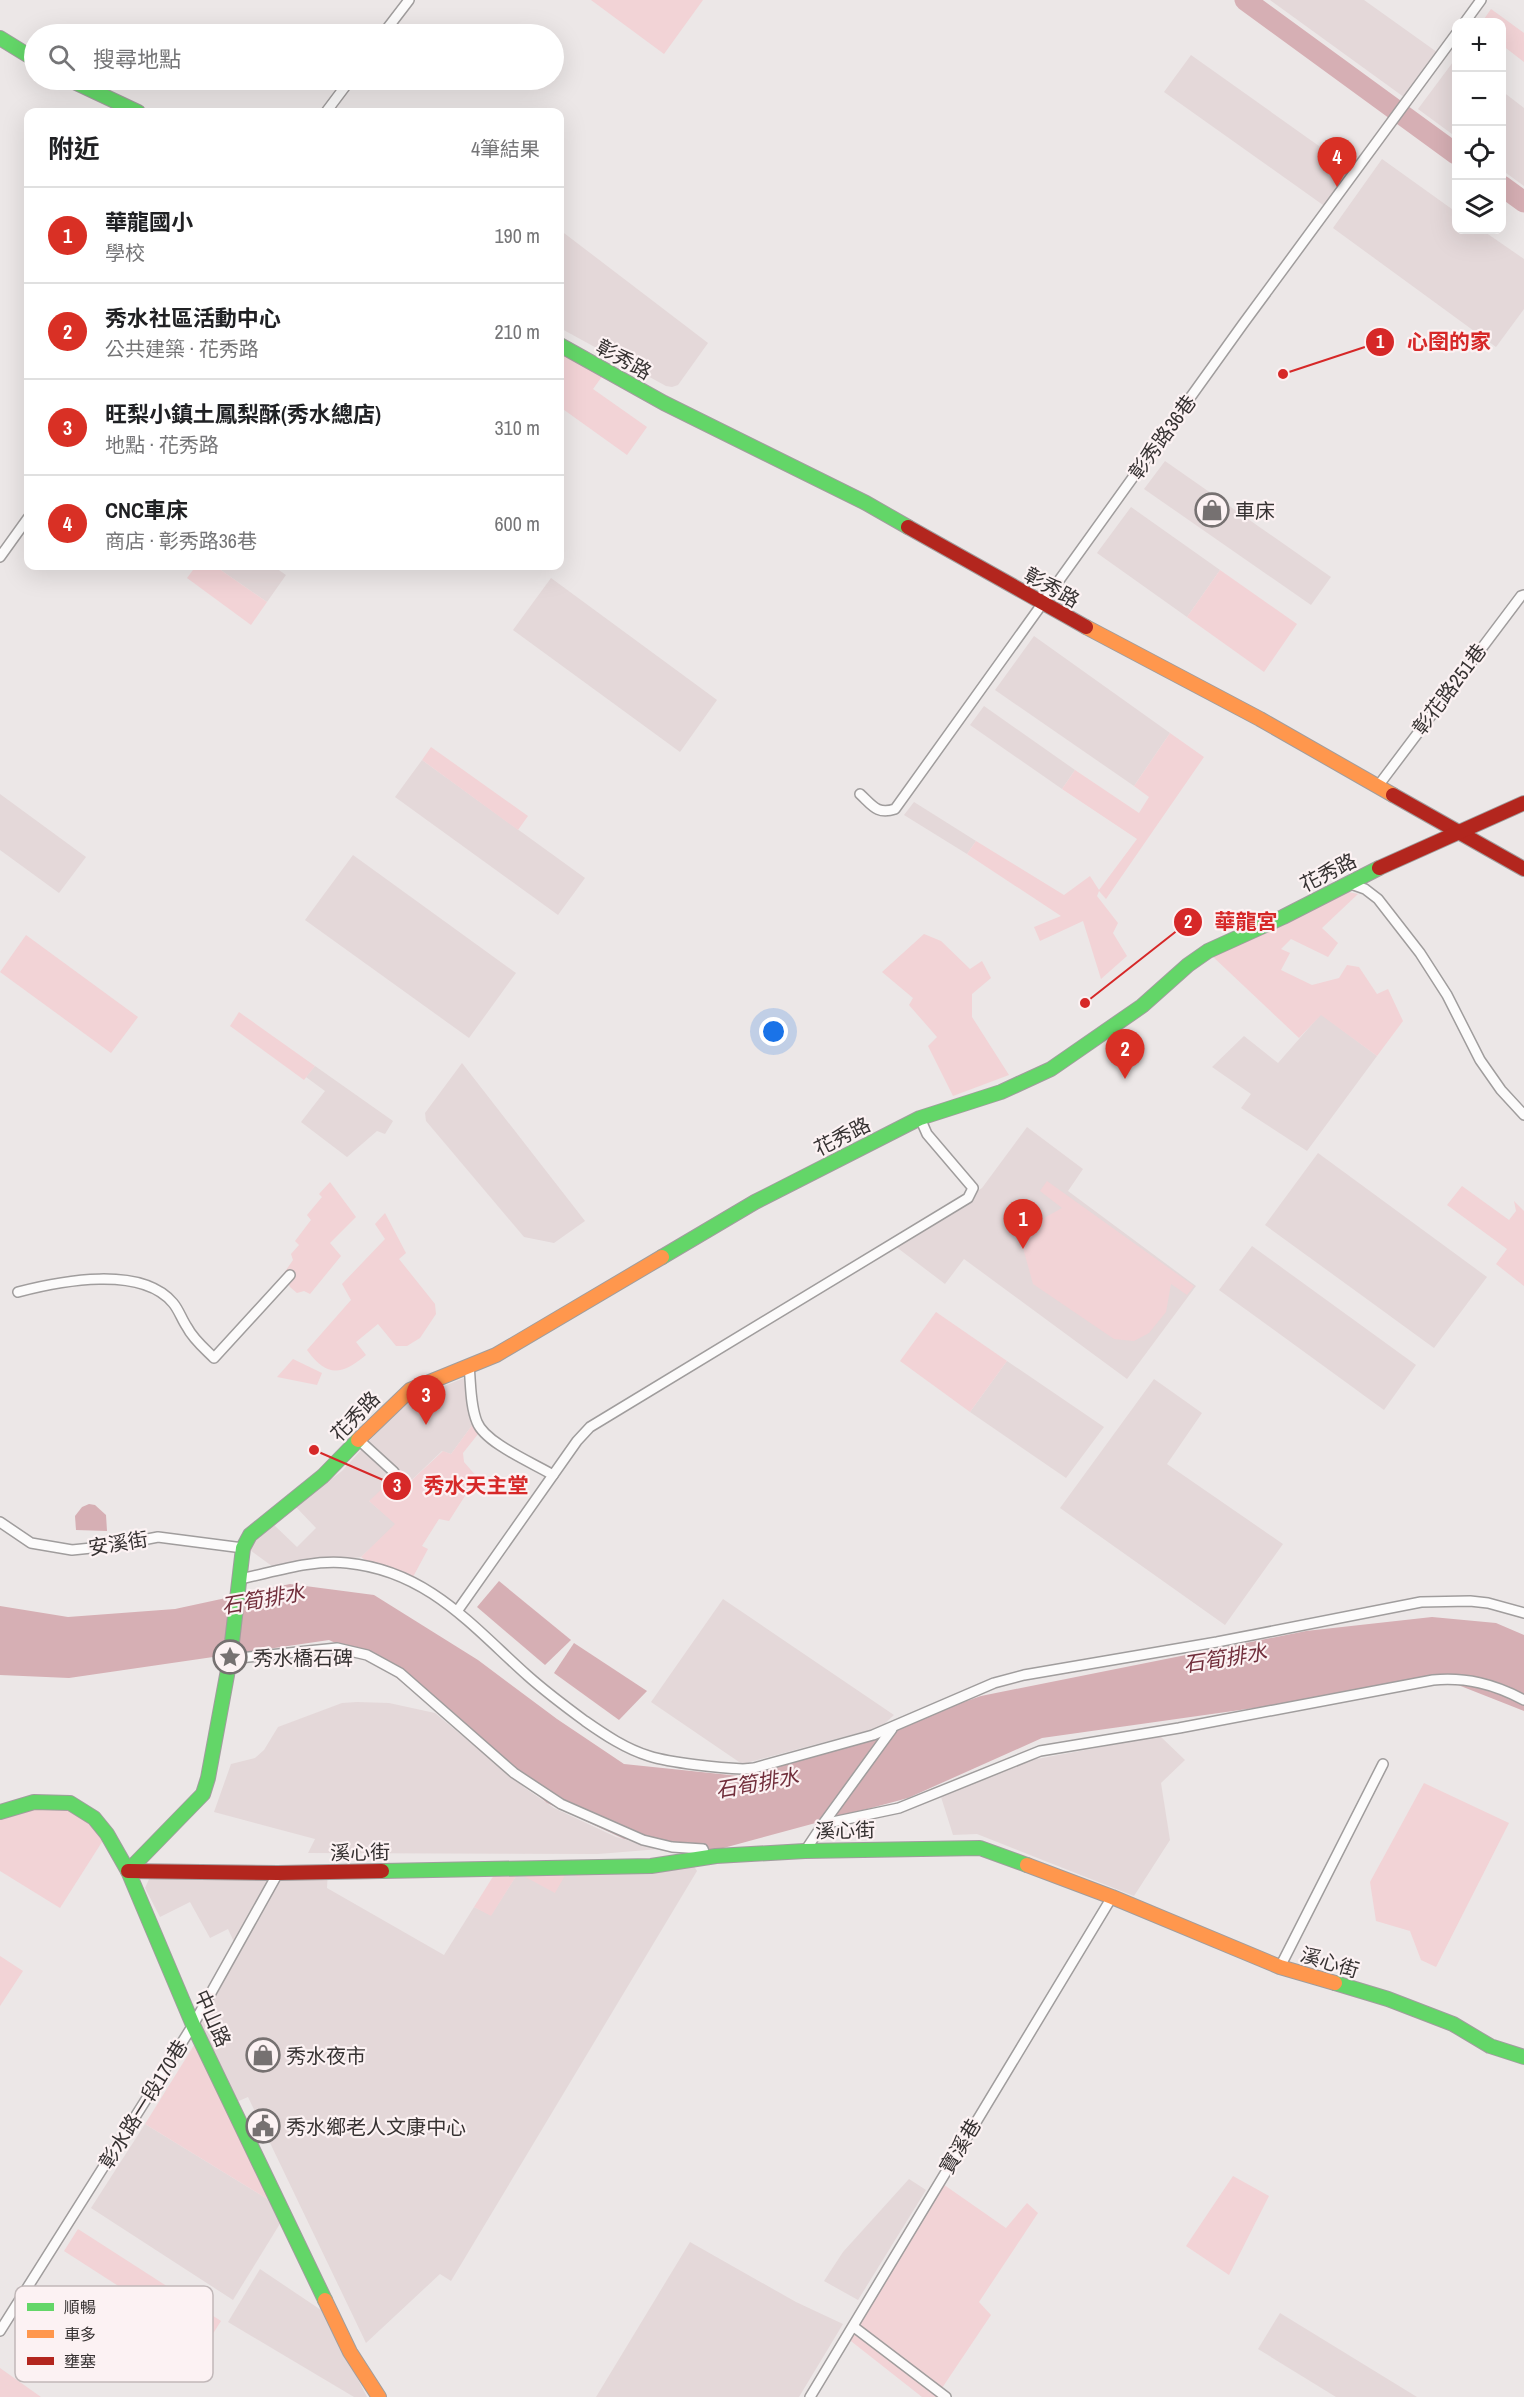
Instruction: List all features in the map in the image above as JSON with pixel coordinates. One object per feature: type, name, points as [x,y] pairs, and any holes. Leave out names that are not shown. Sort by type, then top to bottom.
[{"type":"street","points":[[390,24],[408,0]]},
{"type":"street","points":[[1468,18],[1481,0]]},
{"type":"street","points":[[0,38],[24,53]]},
{"type":"street","name":"彰秀路36巷","points":[[860,794],[877,810],[885,812],[895,809],[1243,324],[1452,40]]},
{"type":"street","points":[[91,90],[130,108]]},
{"type":"street","points":[[329,108],[342,90]]},
{"type":"street","name":"彰秀路","points":[[564,347],[664,403],[866,503],[1042,604],[1260,719],[1524,869]]},
{"type":"street","points":[[0,557],[24,524]]},
{"type":"street","name":"彰花路251巷","points":[[1378,786],[1469,662],[1524,595]]},
{"type":"street","name":"花秀路","points":[[243,1548],[250,1535],[315,1483],[405,1394],[496,1354],[754,1202],[920,1118],[1001,1092],[1051,1069],[1142,1006],[1197,957],[1458,831],[1524,803]]},
{"type":"street","points":[[1348,883],[1365,890],[1378,899],[1420,953],[1447,996],[1479,1060],[1501,1090],[1524,1115]]},
{"type":"street","points":[[458,1610],[583,1434],[597,1422],[632,1403],[968,1198],[974,1188],[927,1134],[920,1118]]},
{"type":"street","points":[[18,1292],[50,1284],[81,1280],[150,1285],[173,1303],[188,1330],[214,1358],[290,1275]]},
{"type":"street","points":[[469,1366],[474,1412],[481,1430],[495,1441],[553,1475]]},
{"type":"street","points":[[360,1441],[394,1472]]},
{"type":"street","name":"安溪街","points":[[0,1522],[31,1543],[72,1550],[111,1546],[158,1537],[243,1548]]},
{"type":"street","points":[[128,1872],[203,1794],[213,1760],[230,1659],[243,1548]]},
{"type":"street","points":[[240,1579],[316,1564],[348,1563],[390,1573],[416,1583],[458,1610],[556,1700],[600,1732],[650,1756],[738,1769],[754,1768],[873,1735],[1009,1678],[1421,1602],[1479,1602],[1524,1613]]},
{"type":"street","points":[[230,1659],[337,1648],[367,1655],[400,1673],[514,1773],[543,1794],[579,1814],[643,1840],[672,1847],[703,1849],[706,1857]]},
{"type":"street","points":[[823,1824],[899,1808],[1040,1750],[1179,1728],[1433,1680],[1459,1679],[1484,1683],[1524,1700]]},
{"type":"street","points":[[805,1851],[892,1728]]},
{"type":"street","points":[[1280,1967],[1383,1764]]},
{"type":"street","name":"中山路","points":[[0,1812],[34,1802],[70,1803],[94,1818],[107,1834],[128,1872],[193,2025],[350,2352],[379,2397]]},
{"type":"street","name":"溪心街","points":[[128,1872],[278,1873],[651,1866],[706,1857],[805,1851],[980,1848],[1112,1897],[1280,1967],[1388,2000],[1454,2024],[1490,2046],[1524,2057]]},
{"type":"street","name":"彰水路一段170巷","points":[[28,2286],[193,2025],[278,1873]]},
{"type":"street","name":"寶溪巷","points":[[810,2397],[1112,1897]]},
{"type":"street","name":"彰水路一段170巷","points":[[0,2331],[15,2307]]},
{"type":"street","points":[[854,2327],[946,2397]]},
{"type":"shaded area","points":[[591,0],[703,0],[664,54]]},
{"type":"shaded area","points":[[1270,0],[1364,0],[1441,55],[1408,100]]},
{"type":"shaded area","points":[[1491,9],[1503,18],[1485,18]]},
{"type":"shaded area","points":[[1506,20],[1524,33],[1524,62],[1506,48]]},
{"type":"shaded area","points":[[1191,55],[1357,173],[1330,210],[1164,92]]},
{"type":"shaded area","points":[[1452,63],[1452,134],[1418,109]]},
{"type":"shaded area","points":[[1506,94],[1524,108],[1524,186],[1506,173]]},
{"type":"shaded area","points":[[1382,159],[1452,209],[1452,234],[1488,234],[1524,259],[1524,309],[1496,347],[1333,228]]},
{"type":"shaded area","points":[[564,233],[708,343],[678,385],[666,386],[564,330]]},
{"type":"shaded area","points":[[564,347],[606,371],[593,389],[647,427],[627,455],[564,410]]},
{"type":"shaded area","points":[[1165,461],[1331,577],[1311,605],[1144,489]]},
{"type":"shaded area","points":[[1131,507],[1220,570],[1187,617],[1097,553]]},
{"type":"shaded area","points":[[193,570],[221,570],[267,602],[251,625],[187,578]]},
{"type":"shaded area","points":[[221,570],[279,570],[286,575],[267,602]]},
{"type":"shaded area","points":[[1220,570],[1297,624],[1264,672],[1187,617]]},
{"type":"shaded area","points":[[551,578],[717,700],[680,752],[513,630]]},
{"type":"shaded area","points":[[1034,636],[1170,733],[1134,786],[995,690]]},
{"type":"shaded area","points":[[984,706],[1075,770],[1062,789],[970,725]]},
{"type":"shaded area","points":[[1170,733],[1204,757],[1106,899],[1099,891],[1097,896],[1118,923],[1113,933],[1127,956],[1101,979],[1083,921],[1040,941],[1034,927],[1061,916],[967,854],[976,841],[1064,895],[1090,876],[1099,890],[1137,839],[1062,789],[1075,770],[1139,813],[1149,797],[1134,786]]},
{"type":"shaded area","points":[[431,747],[528,816],[518,830],[422,760]]},
{"type":"shaded area","points":[[422,760],[585,878],[558,915],[395,797]]},
{"type":"shaded area","points":[[0,794],[86,857],[59,893],[0,850]]},
{"type":"shaded area","points":[[914,802],[976,841],[967,854],[904,815]]},
{"type":"shaded area","points":[[353,855],[516,973],[469,1038],[305,920]]},
{"type":"shaded area","points":[[1344,891],[1358,894],[1322,928],[1338,943],[1328,957],[1291,939],[1281,949],[1290,953],[1281,970],[1312,985],[1339,978],[1347,965],[1359,967],[1377,994],[1388,989],[1403,1021],[1377,1056],[1321,1015],[1299,1038],[1210,954]]},
{"type":"shaded area","points":[[924,934],[941,941],[970,969],[982,961],[991,978],[972,994],[972,1017],[1009,1075],[953,1096],[928,1046],[937,1037],[909,1005],[913,998],[882,972]]},
{"type":"shaded area","points":[[26,935],[138,1017],[111,1053],[0,972]]},
{"type":"shaded area","points":[[239,1012],[315,1066],[304,1080],[230,1026]]},
{"type":"shaded area","points":[[1321,1014],[1377,1056],[1307,1151],[1241,1108],[1251,1094],[1212,1067],[1244,1036],[1278,1063]]},
{"type":"shaded area","points":[[462,1063],[585,1221],[554,1243],[524,1237],[426,1121],[425,1113]]},
{"type":"shaded area","points":[[315,1066],[393,1121],[385,1134],[377,1131],[347,1157],[301,1122],[325,1091],[306,1077]]},
{"type":"shaded area","points":[[1027,1127],[1083,1169],[1068,1191],[1196,1286],[1127,1379],[964,1259],[945,1284],[895,1246],[982,1188]]},
{"type":"shaded area","points":[[1318,1153],[1487,1277],[1434,1348],[1265,1225]]},
{"type":"shaded area","points":[[1047,1181],[1194,1286],[1187,1295],[1171,1284],[1166,1312],[1149,1333],[1134,1341],[1114,1339],[1033,1284],[1023,1248],[1035,1223],[1062,1208],[1040,1191]]},
{"type":"shaded area","points":[[330,1182],[356,1217],[330,1243],[341,1256],[310,1294],[304,1291],[297,1293],[290,1287],[284,1273],[293,1260],[291,1254],[299,1245],[295,1241],[311,1220],[307,1215],[322,1197],[319,1194]]},
{"type":"shaded area","points":[[1462,1186],[1509,1220],[1516,1211],[1514,1201],[1524,1211],[1524,1286],[1496,1264],[1507,1249],[1447,1205]]},
{"type":"shaded area","points":[[385,1213],[406,1253],[399,1259],[435,1304],[436,1314],[420,1338],[407,1346],[396,1346],[378,1324],[356,1342],[366,1355],[342,1370],[328,1369],[314,1359],[307,1350],[351,1300],[342,1284],[385,1239],[375,1224]]},
{"type":"shaded area","points":[[1252,1246],[1416,1365],[1384,1410],[1219,1290]]},
{"type":"shaded area","points":[[936,1312],[1007,1361],[970,1412],[900,1361]]},
{"type":"shaded area","points":[[293,1359],[322,1373],[317,1385],[277,1377]]},
{"type":"shaded area","points":[[1007,1361],[1104,1427],[1066,1478],[970,1412]]},
{"type":"shaded area","points":[[464,1378],[473,1424],[451,1454],[442,1451],[398,1493],[369,1501],[396,1524],[361,1557],[310,1560],[280,1572],[250,1550],[255,1537],[272,1523],[297,1547],[316,1528],[295,1506],[342,1471],[405,1402]]},
{"type":"shaded area","points":[[1154,1379],[1202,1413],[1167,1464],[1283,1544],[1225,1625],[1060,1508]]},
{"type":"shaded area","points":[[473,1424],[482,1429],[463,1453],[464,1462],[477,1477],[449,1521],[439,1519],[422,1546],[428,1549],[413,1577],[374,1566],[361,1557],[395,1524],[369,1501],[384,1487],[398,1493],[443,1451],[451,1454]]},
{"type":"shaded area","points":[[723,1599],[894,1715],[881,1727],[742,1764],[651,1702]]},
{"type":"shaded area","points":[[342,1703],[389,1703],[435,1713],[525,1788],[554,1808],[616,1837],[660,1849],[598,1854],[308,1853],[315,1839],[214,1812],[231,1764],[255,1758],[264,1750],[278,1727]]},
{"type":"shaded area","points":[[1160,1736],[1185,1760],[1161,1783],[1170,1840],[1134,1896],[977,1834],[953,1835],[941,1797],[1021,1762]]},
{"type":"shaded area","points":[[1424,1783],[1509,1823],[1436,1967],[1421,1960],[1410,1931],[1376,1921],[1370,1882]]},
{"type":"shaded area","points":[[35,1807],[70,1808],[107,1834],[60,1908],[0,1871],[0,1816]]},
{"type":"shaded area","points":[[690,1860],[697,1871],[451,2281],[440,2274],[366,2343],[248,2097],[234,2103],[198,2022],[205,2005],[239,1953],[228,1929],[210,1938],[190,1902],[160,1917],[145,1888],[150,1877],[328,1871],[327,1888],[444,1955],[474,1907],[491,1915],[518,1873],[568,1872],[589,1861]]},
{"type":"shaded area","points":[[589,1861],[579,1877],[567,1872],[555,1893],[518,1873],[491,1916],[474,1907],[499,1867]]},
{"type":"shaded area","points":[[0,1956],[23,1971],[0,2006]]},
{"type":"shaded area","points":[[196,2042],[269,2200],[145,2124]]},
{"type":"shaded area","points":[[145,2124],[269,2200],[281,2222],[233,2300],[91,2208]]},
{"type":"shaded area","points":[[1233,2176],[1269,2196],[1229,2275],[1186,2246]]},
{"type":"shaded area","points":[[909,2179],[926,2190],[858,2300],[824,2281],[843,2252]]},
{"type":"shaded area","points":[[940,2182],[1006,2228],[1027,2203],[1038,2213],[979,2302],[991,2315],[936,2397],[922,2397],[847,2338]]},
{"type":"shaded area","points":[[78,2229],[167,2286],[118,2286],[64,2251]]},
{"type":"shaded area","points":[[690,2242],[796,2302],[843,2324],[799,2397],[596,2397]]},
{"type":"shaded area","points":[[260,2269],[324,2312],[367,2397],[354,2397],[228,2322]]},
{"type":"shaded area","points":[[1280,2313],[1417,2397],[1336,2397],[1258,2349]]},
{"type":"shaded area","points":[[213,2316],[221,2321],[213,2334]]},
{"type":"shaded area","points":[[0,2368],[15,2379],[15,2382],[20,2382],[41,2397],[0,2397]]},
{"type":"water","points":[[89,1504],[95,1505],[106,1515],[107,1531],[76,1530],[75,1516],[82,1507]]},
{"type":"water","points":[[499,1581],[571,1640],[545,1665],[477,1607]]},
{"type":"water","name":"石筍排水","points":[[290,1584],[374,1595],[478,1660],[557,1719],[624,1764],[749,1777],[981,1696],[1306,1631],[1432,1617],[1496,1623],[1524,1635],[1524,1711],[1453,1683],[1432,1683],[1042,1738],[908,1798],[705,1853],[624,1839],[547,1803],[380,1664],[329,1640],[69,1678],[0,1675],[0,1606],[68,1617],[175,1609]]},
{"type":"water","points":[[574,1643],[647,1691],[619,1720],[554,1673]]},
{"type":"waterway","points":[[1245,0],[1452,151]]},
{"type":"waterway","points":[[1506,189],[1524,202]]},
{"type":"traffic: fast","points":[[0,38],[24,53]]},
{"type":"traffic: fast","points":[[91,90],[130,108]]},
{"type":"traffic: fast","points":[[564,347],[664,403],[866,503],[908,527]]},
{"type":"traffic: fast","points":[[662,1257],[755,1202],[920,1118],[1001,1092],[1051,1069],[1142,1006],[1188,965],[1208,951],[1283,917],[1379,868]]},
{"type":"traffic: fast","points":[[128,1871],[203,1794],[230,1659],[243,1548],[250,1535],[323,1476],[358,1440]]},
{"type":"traffic: fast","points":[[0,1812],[34,1802],[70,1803],[94,1818],[107,1834],[128,1871],[193,2025],[325,2300]]},
{"type":"traffic: fast","points":[[382,1871],[651,1866],[716,1856],[805,1851],[980,1848],[1027,1865]]},
{"type":"traffic: fast","points":[[1335,1983],[1388,1999],[1453,2024],[1490,2046],[1524,2057]]},
{"type":"traffic: slow","points":[[1086,627],[1260,719],[1393,795]]},
{"type":"traffic: slow","points":[[358,1440],[410,1390],[496,1355],[662,1257]]},
{"type":"traffic: slow","points":[[1027,1865],[1112,1897],[1280,1967],[1335,1983]]},
{"type":"traffic: slow","points":[[325,2300],[350,2352],[379,2397]]},
{"type":"traffic: jam","points":[[908,527],[1086,627]]},
{"type":"traffic: jam","points":[[1393,795],[1524,869]]},
{"type":"traffic: jam","points":[[1379,868],[1524,803]]},
{"type":"traffic: jam","points":[[128,1871],[278,1873],[382,1871]]},
{"type":"place","name":"CNC車床","points":[[1337,187]]},
{"type":"place","name":"心囹的家","points":[[1283,374]]},
{"type":"place","name":"車床","points":[[1212,510]]},
{"type":"place","name":"華龍宮","points":[[1085,1003]]},
{"type":"place","name":"秀水社區活動中心","points":[[1125,1079]]},
{"type":"place","name":"華龍國小","points":[[1023,1249]]},
{"type":"place","name":"旺梨小鎮土鳳梨酥(秀水總店)","points":[[426,1425]]},
{"type":"place","name":"秀水天主堂","points":[[314,1450]]},
{"type":"place","name":"秀水橋石碑","points":[[230,1657]]},
{"type":"place","name":"秀水夜市","points":[[263,2055]]},
{"type":"place","name":"秀水鄉老人文康中心","points":[[263,2126]]}]
